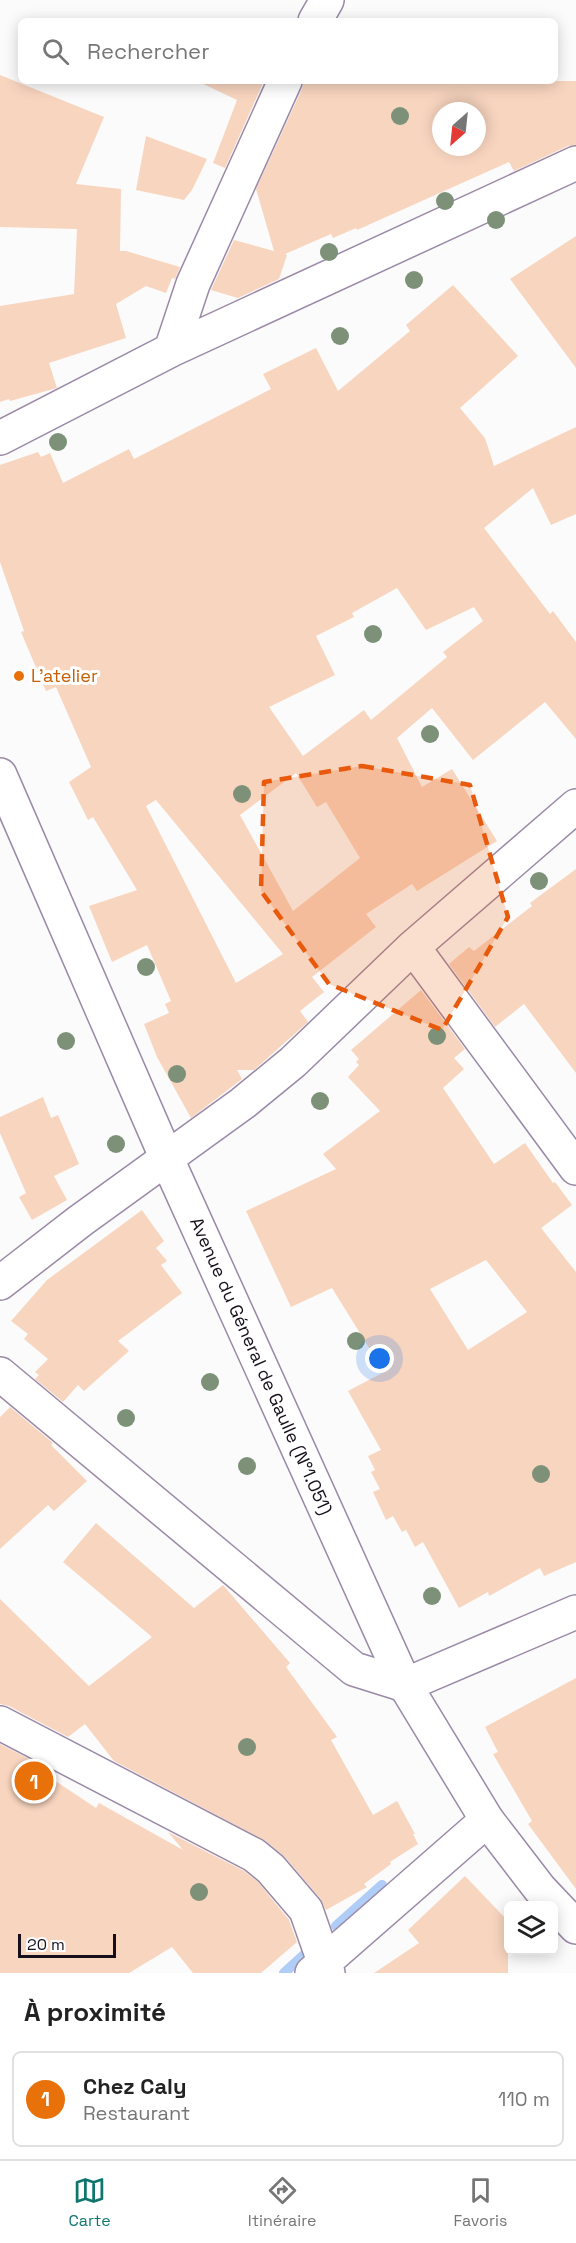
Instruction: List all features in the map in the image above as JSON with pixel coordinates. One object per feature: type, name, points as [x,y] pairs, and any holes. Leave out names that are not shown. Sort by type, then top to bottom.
[{"type":"street","points":[[317,18],[327,0]]},
{"type":"street","points":[[171,350],[193,284],[284,84]]},
{"type":"street","points":[[0,438],[171,350],[576,163]]},
{"type":"street","name":"Avenue du Géneral de Gaulle (N°1.051)","points":[[0,775],[167,1159],[405,1685],[487,1820],[540,1889],[576,1927]]},
{"type":"street","points":[[0,1284],[80,1221],[243,1103],[293,1062],[413,947],[576,806]]},
{"type":"street","points":[[413,947],[576,1168]]},
{"type":"street","points":[[0,1374],[354,1669],[405,1685],[576,1612]]},
{"type":"street","points":[[0,1723],[254,1855],[271,1869],[306,1910],[322,1970],[487,1820]]},
{"type":"highlighted area","points":[[362,766],[470,785],[508,917],[442,1030],[329,984],[261,891],[264,782]]},
{"type":"building","points":[[0,75],[104,117],[76,184],[121,189],[120,251],[180,267],[175,279],[172,278],[166,293],[146,286],[116,304],[126,338],[49,363],[57,388],[0,402],[0,306],[74,294],[77,229],[0,227]]},
{"type":"building","points":[[558,81],[576,81],[576,145],[568,146],[514,171],[509,162],[357,230],[356,228],[333,238],[331,234],[285,254],[287,255],[279,279],[238,298],[211,290],[234,240],[274,251],[256,189],[303,84],[558,84]]},
{"type":"building","points":[[203,84],[263,84],[225,168],[213,163],[237,100]]},
{"type":"building","points":[[146,136],[207,159],[192,190],[184,200],[136,190]]},
{"type":"building","points":[[576,236],[576,368],[510,279]]},
{"type":"building","points":[[453,285],[518,356],[460,408],[485,438],[494,466],[576,427],[576,514],[551,525],[533,488],[484,528],[550,614],[553,611],[576,642],[576,739],[545,702],[473,760],[432,708],[397,738],[422,787],[452,769],[497,841],[417,891],[412,884],[366,914],[376,927],[312,977],[324,992],[300,1011],[308,1022],[254,1070],[237,1070],[242,1079],[191,1118],[157,1057],[144,1024],[169,1013],[165,1004],[171,1001],[147,945],[112,962],[89,906],[137,890],[93,817],[88,820],[69,782],[91,767],[56,687],[46,691],[21,632],[24,631],[0,562],[0,465],[38,452],[41,457],[50,453],[63,483],[129,449],[134,459],[271,389],[263,374],[316,348],[338,391],[410,331],[406,325]],"holes":[[[397,588],[426,630],[474,607],[483,621],[443,652],[447,657],[371,720],[364,710],[303,756],[269,707],[335,675],[316,636],[354,617],[352,613]],[[296,773],[317,807],[326,802],[360,858],[293,911],[240,815]],[[156,800],[283,954],[236,983],[146,806]]]},
{"type":"building","points":[[576,869],[576,1073],[524,1004],[495,1027],[449,964],[469,947],[474,951],[532,906],[530,903]]},
{"type":"building","points":[[421,990],[465,1049],[454,1058],[464,1069],[443,1088],[494,1164],[525,1143],[553,1183],[555,1182],[572,1205],[541,1228],[576,1272],[576,1562],[544,1576],[540,1568],[489,1596],[488,1592],[459,1608],[423,1542],[415,1547],[406,1530],[402,1532],[393,1516],[386,1520],[373,1492],[380,1489],[371,1472],[375,1470],[368,1456],[381,1450],[348,1391],[384,1372],[332,1288],[291,1307],[246,1211],[336,1169],[323,1154],[380,1111],[348,1077],[359,1065],[356,1062],[359,1059],[351,1050]],"holes":[[[486,1260],[527,1312],[468,1350],[430,1289]]]},
{"type":"building","points":[[43,1097],[51,1118],[58,1115],[79,1164],[54,1176],[67,1200],[32,1220],[19,1197],[26,1193],[0,1133],[0,1117]]},
{"type":"building","points":[[142,1210],[164,1241],[156,1248],[167,1261],[161,1265],[182,1293],[118,1341],[129,1351],[84,1391],[78,1385],[63,1402],[35,1379],[39,1375],[35,1372],[48,1359],[24,1339],[28,1334],[11,1321],[47,1280]]},
{"type":"building","points":[[10,1407],[53,1443],[51,1445],[87,1481],[54,1511],[48,1505],[0,1549],[0,1417]]},
{"type":"building","points":[[96,1523],[194,1608],[223,1585],[290,1663],[286,1667],[337,1737],[331,1740],[373,1815],[397,1801],[418,1844],[390,1862],[391,1864],[364,1884],[367,1887],[326,1910],[320,1898],[285,1857],[266,1841],[114,1761],[85,1724],[68,1737],[9,1706],[0,1704],[0,1599],[89,1686],[152,1637],[63,1562]]},
{"type":"building","points":[[576,1678],[576,1889],[528,1824],[532,1821],[493,1754],[498,1752],[485,1727]]},
{"type":"building","points":[[0,1744],[37,1763],[33,1766],[96,1808],[99,1803],[183,1850],[168,1832],[244,1871],[258,1882],[289,1920],[297,1942],[261,1973],[193,1973],[172,1947],[129,1973],[0,1973]]},
{"type":"building","points":[[465,1876],[504,1917],[504,1955],[508,1955],[508,1973],[374,1973],[419,1943],[408,1930]]},
{"type":"waterway","points":[[336,1926],[382,1885]]},
{"type":"waterway","points":[[284,1973],[315,1945]]},
{"type":"place","name":"L'atelier","points":[[19,676]]},
{"type":"place","name":"Chez Caly","points":[[34,1781]]}]
